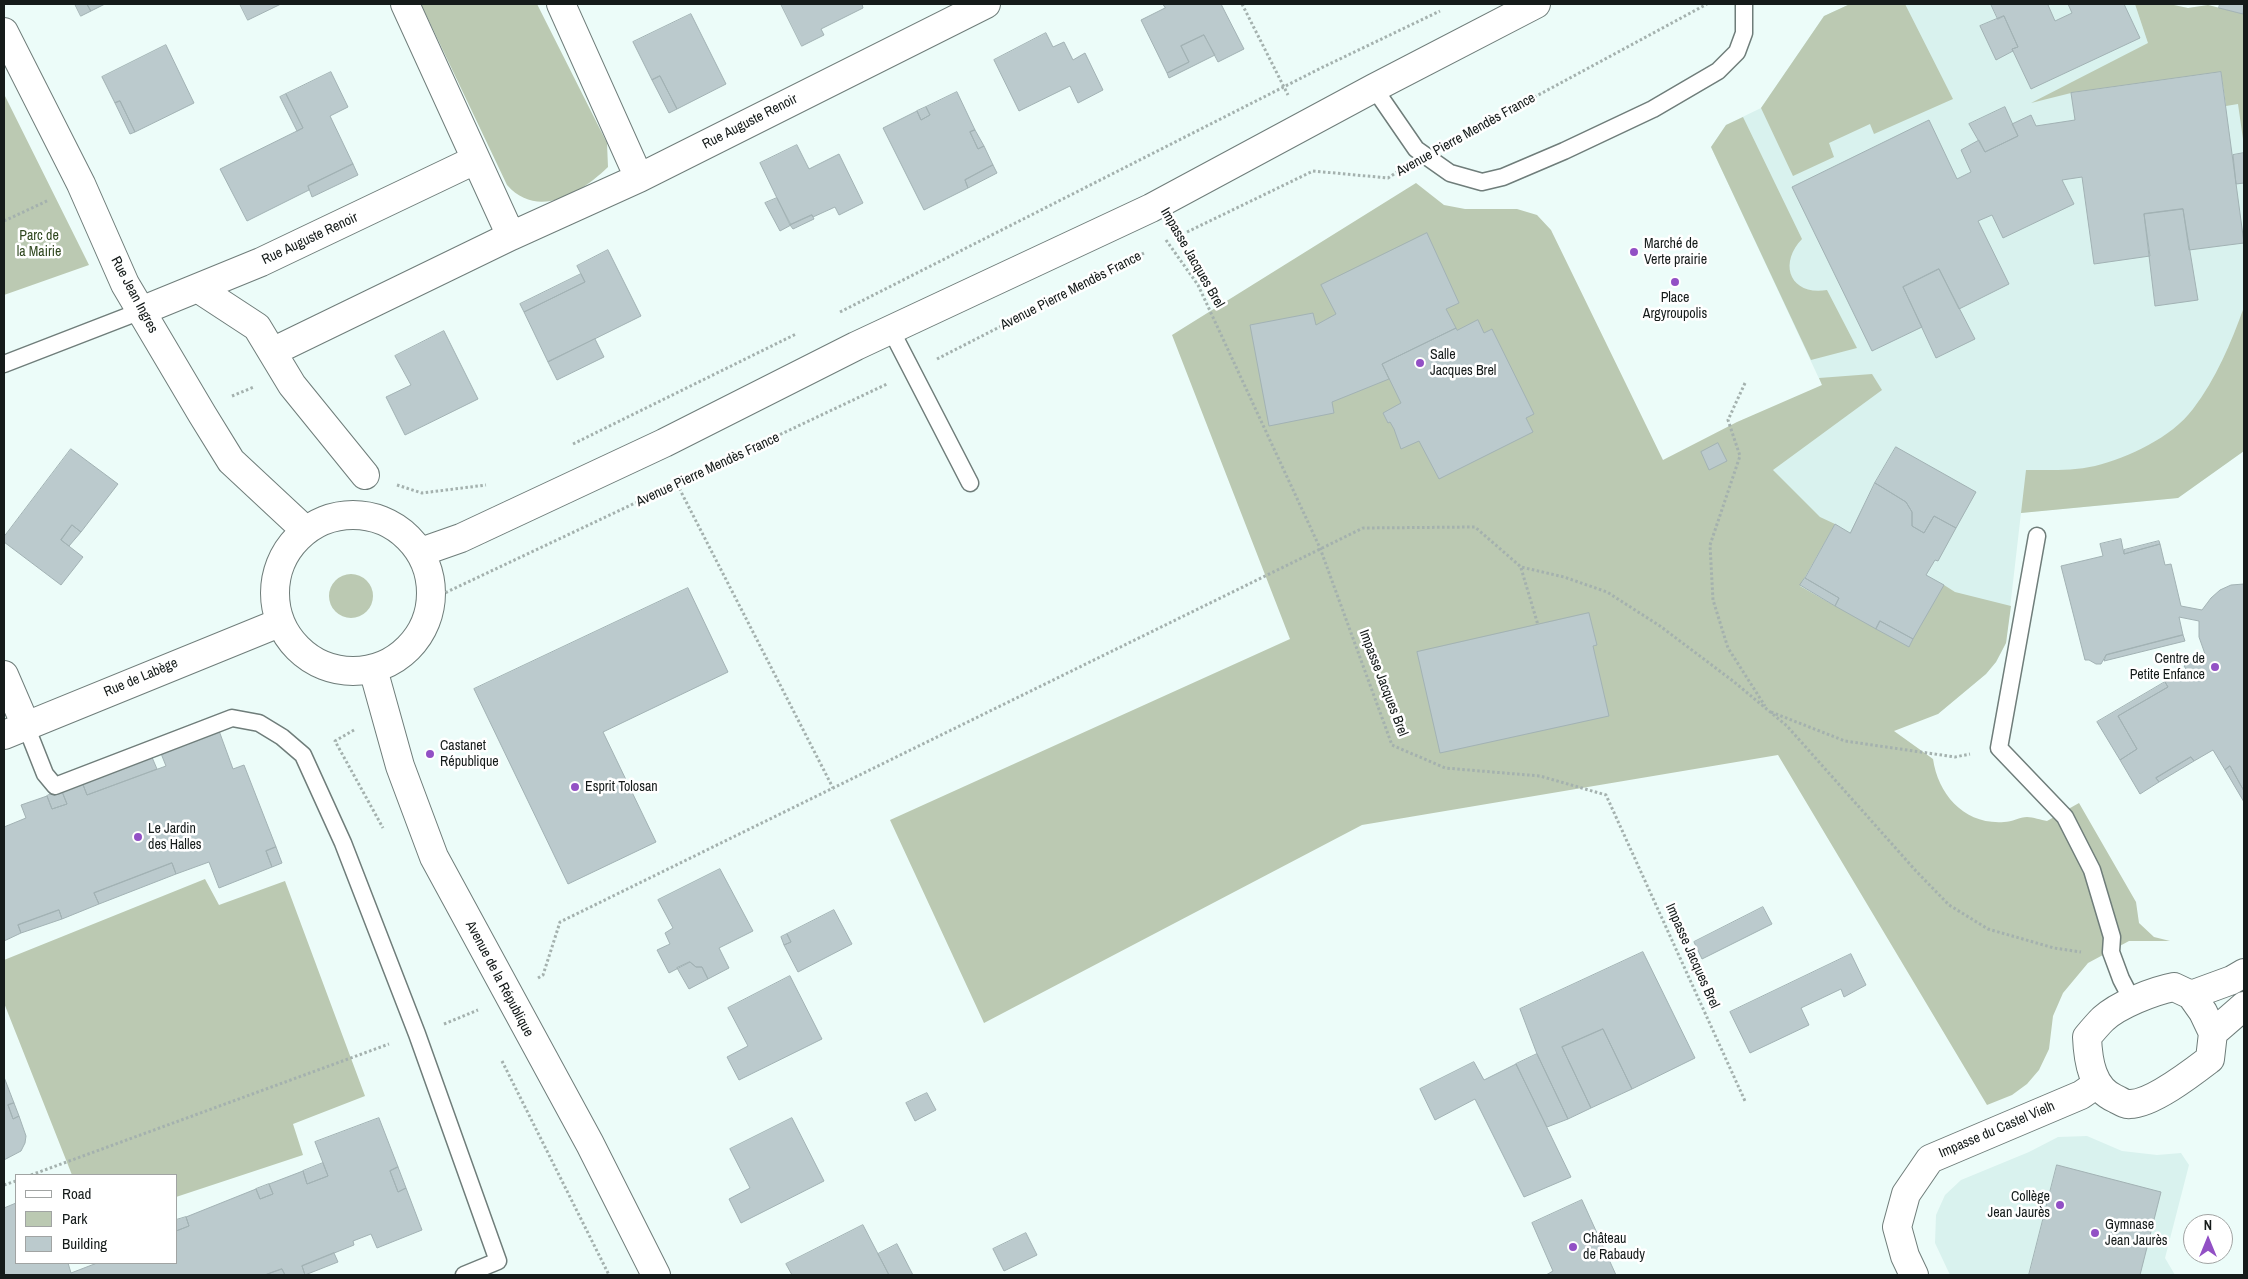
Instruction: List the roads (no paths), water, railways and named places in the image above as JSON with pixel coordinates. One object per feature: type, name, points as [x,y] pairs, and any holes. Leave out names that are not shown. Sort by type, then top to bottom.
[{"type":"street","points":[[405,4],[511,236]]},
{"type":"street","points":[[561,4],[639,178]]},
{"type":"street","name":"Rue Auguste Renoir","points":[[272,352],[511,236],[639,178],[986,4]]},
{"type":"street","points":[[421,552],[461,538],[664,443],[891,330],[1150,208],[1536,4]]},
{"type":"street","name":"Rue Jean Ingres","points":[[4,32],[81,184],[125,284],[231,461],[305,530]]},
{"type":"street","name":"Rue Auguste Renoir","points":[[141,311],[198,290],[261,262],[475,160]]},
{"type":"street","points":[[198,290],[257,327],[292,384],[365,475]]},
{"type":"street","points":[[355,514],[381,519],[404,532],[421,552],[430,575],[432,599],[426,623],[414,644],[395,660],[373,669],[345,672],[318,664],[295,647],[280,623],[275,603],[275,582],[278,569],[290,545],[305,530],[328,518],[355,514]]},
{"type":"street","name":"Rue de Labège","points":[[15,730],[280,623]]},
{"type":"street","name":"Avenue de la République","points":[[373,669],[400,766],[434,857],[590,1144],[656,1275]]},
{"type":"street","points":[[4,675],[15,730]]},
{"type":"street","points":[[2191,996],[2232,980],[2244,973]]},
{"type":"street","points":[[2174,987],[2191,996],[2203,1012],[2213,1032],[2210,1059],[2188,1077],[2146,1100],[2130,1105],[2106,1095],[2097,1084],[2088,1054],[2087,1037],[2104,1018],[2156,990],[2174,987]]},
{"type":"street","points":[[2213,1032],[2244,1006]]},
{"type":"street","name":"Impasse du Castel Vielh","points":[[1914,1275],[1905,1256],[1897,1227],[1906,1194],[1930,1159],[2081,1095],[2097,1084]]},
{"type":"lane","points":[[1374,88],[1416,148],[1425,156],[1450,173],[1482,182],[1503,177],[1564,151],[1652,109],[1718,71],[1737,52],[1744,32],[1744,4]]},
{"type":"lane","points":[[4,364],[141,311]]},
{"type":"lane","points":[[891,330],[970,483]]},
{"type":"lane","points":[[2037,536],[2000,748],[2065,818],[2092,870],[2112,938],[2111,952],[2121,979],[2133,1002]]},
{"type":"lane","points":[[15,730],[55,786],[232,718],[259,723],[282,737],[302,755],[335,825],[417,1034],[498,1261],[464,1275]]},
{"type":"place","name":"Marché de Verte prairie","points":[[1634,252]]},
{"type":"place","name":"Place Argyroupolis","points":[[1675,282]]},
{"type":"place","name":"Salle Jacques Brel","points":[[1420,363]]},
{"type":"place","name":"Centre de Petite Enfance","points":[[2215,667]]},
{"type":"place","name":"Castanet République","points":[[430,754]]},
{"type":"place","name":"Esprit Tolosan","points":[[575,787]]},
{"type":"place","name":"Le Jardin des Halles","points":[[138,837]]},
{"type":"place","name":"Collège Jean Jaurès","points":[[2060,1205]]},
{"type":"place","name":"Gymnase Jean Jaurès","points":[[2095,1233]]},
{"type":"place","name":"Château de Rabaudy","points":[[1573,1247]]},
{"type":"park label","name":"Parc de la Mairie","points":[[39,244]]}]
